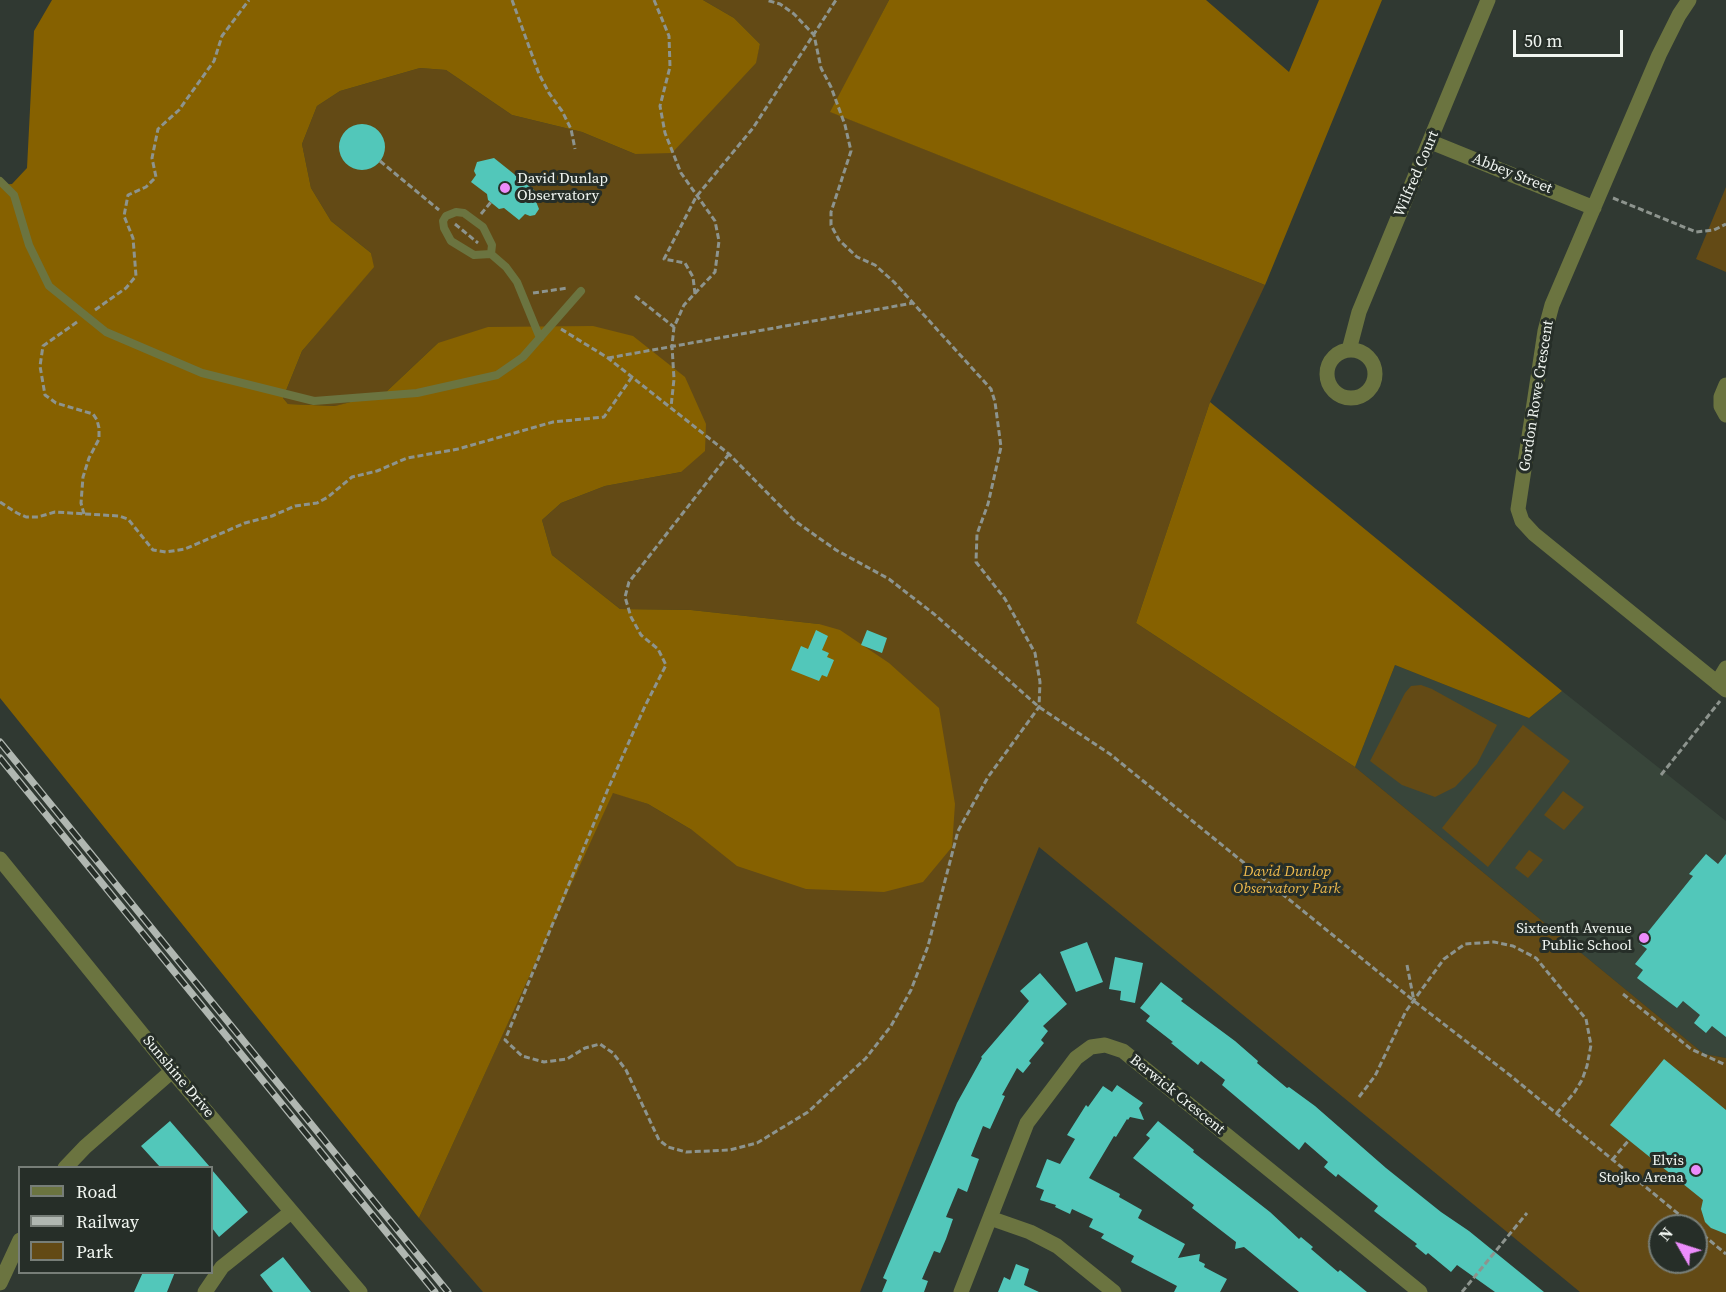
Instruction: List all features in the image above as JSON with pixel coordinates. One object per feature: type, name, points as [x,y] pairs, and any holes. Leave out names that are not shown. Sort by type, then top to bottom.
[{"type":"street","name":"Wilfred Court","points":[[1349,350],[1359,312],[1488,0]]},
{"type":"street","name":"Gordon Rowe Crescent","points":[[1689,0],[1659,55],[1552,305],[1545,331],[1518,509],[1522,521],[1534,534],[1723,689]]},
{"type":"street","name":"Abbey Street","points":[[1431,142],[1594,208]]},
{"type":"street","points":[[1726,385],[1721,398],[1721,406],[1726,415]]},
{"type":"street","points":[[1723,689],[1726,668]]},
{"type":"street","name":"Sunshine Drive","points":[[0,860],[172,1071],[360,1292]]},
{"type":"street","name":"Berwick Crescent","points":[[961,1292],[1028,1123],[1077,1058],[1091,1047],[1105,1044],[1123,1051],[1420,1292]]},
{"type":"street","points":[[66,1166],[172,1071]]},
{"type":"street","points":[[205,1292],[222,1267],[291,1212]]},
{"type":"street","points":[[990,1218],[1030,1232],[1057,1245],[1114,1292]]},
{"type":"street","points":[[0,1283],[18,1244]]},
{"type":"lane","points":[[0,181],[15,195],[29,245],[49,286],[106,332],[202,373],[314,401],[417,393],[497,375],[523,357],[581,291]]},
{"type":"lane","points":[[491,254],[492,244],[476,220],[464,213],[456,212],[446,216],[443,221],[444,228],[451,241],[467,253],[491,254],[506,267],[517,282],[540,338]]},
{"type":"path","points":[[84,514],[81,503],[83,477],[89,458],[99,439],[99,428],[93,414],[56,403],[45,395],[40,366],[43,346],[126,288],[136,276],[133,238],[124,216],[128,195],[146,187],[156,177],[152,158],[159,129],[179,110],[214,61],[222,36],[249,0]]},
{"type":"path","points":[[512,0],[539,74],[571,129],[575,149]]},
{"type":"path","points":[[654,0],[669,36],[670,67],[660,106],[665,133],[681,173],[715,221],[719,241],[716,272],[684,305],[674,327],[672,346],[674,379],[671,407]]},
{"type":"path","points":[[729,454],[629,582],[625,597],[631,617],[641,635],[658,649],[666,665],[608,789],[505,1040],[522,1056],[544,1062],[567,1059],[585,1048],[600,1044],[613,1053],[626,1070],[659,1140],[668,1147],[686,1152],[730,1150],[756,1143],[808,1112],[866,1059],[891,1026],[911,990],[928,946],[958,831],[988,777],[1039,707],[1040,682],[1035,653],[1005,599],[976,562],[977,534],[988,504],[1001,447],[991,389],[875,265],[857,257],[839,240],[831,225],[831,212],[850,151],[845,125],[831,87],[821,69],[814,35],[794,14],[780,4],[766,0]]},
{"type":"path","points":[[695,294],[693,277],[685,263],[664,259],[696,197],[753,129],[836,0]]},
{"type":"path","points":[[380,161],[480,244]]},
{"type":"path","points":[[1613,198],[1696,232],[1714,230],[1726,224]]},
{"type":"path","points":[[482,214],[491,202]]},
{"type":"path","points":[[522,295],[571,287]]},
{"type":"path","points":[[635,296],[674,327]]},
{"type":"path","points":[[608,358],[913,303]]},
{"type":"path","points":[[552,323],[608,358],[729,454],[795,520],[836,550],[898,586],[934,614],[1039,707],[1110,754],[1678,1214]]},
{"type":"path","points":[[0,502],[26,517],[38,517],[55,512],[119,516],[128,519],[153,550],[166,552],[186,549],[245,523],[272,516],[296,506],[317,503],[352,477],[376,471],[407,458],[458,449],[553,422],[604,417],[632,377]]},
{"type":"path","points":[[1661,775],[1723,689]]},
{"type":"path","points":[[1359,1097],[1375,1076],[1406,1011],[1444,959],[1465,944],[1494,942],[1514,946],[1536,958],[1586,1019],[1591,1045],[1582,1080],[1556,1114]]},
{"type":"path","points":[[1407,965],[1414,1001]]},
{"type":"path","points":[[1623,994],[1691,1049],[1726,1065]]},
{"type":"path","points":[[1612,1160],[1629,1140]]},
{"type":"path","points":[[1462,1292],[1527,1213]]},
{"type":"path","points":[[1708,1239],[1726,1254]]},
{"type":"shaded area","points":[[52,0],[703,0],[734,18],[760,44],[756,63],[672,153],[635,154],[582,132],[512,115],[446,70],[420,68],[340,91],[317,106],[302,144],[311,188],[331,221],[371,253],[374,267],[302,351],[283,398],[288,404],[335,406],[385,393],[438,343],[488,327],[593,326],[633,336],[685,377],[706,424],[705,451],[681,472],[605,486],[561,503],[542,520],[552,555],[620,609],[691,610],[819,624],[840,630],[889,663],[939,708],[955,804],[952,847],[923,882],[884,892],[806,889],[737,866],[692,830],[648,804],[613,793],[419,1218],[0,698],[0,185],[12,184],[27,168],[34,31]]},
{"type":"shaded area","points":[[889,0],[1206,0],[1289,72],[1319,0],[1382,0],[1265,285],[830,112]]},
{"type":"shaded area","points":[[1210,402],[1562,691],[1529,718],[1395,665],[1355,767],[1136,623]]},
{"type":"shaded area","name":"Sixteenth Avenue Public School","points":[[1395,665],[1529,718],[1562,691],[1726,821],[1726,1058],[1704,1054],[1355,767]]},
{"type":"green space","name":"David Dunlop Observatory Park","points":[[703,0],[889,0],[831,112],[1265,285],[1210,402],[1136,623],[1355,767],[1704,1054],[1726,1058],[1726,1292],[1580,1292],[1039,847],[860,1292],[483,1292],[419,1218],[613,792],[648,804],[692,830],[819,624],[691,610],[620,609],[552,555],[542,520],[561,503],[605,486],[681,472],[438,343],[385,393],[336,406],[288,404],[283,398],[302,351],[373,267],[371,253],[331,221],[311,188],[302,144],[317,106],[340,91],[420,68],[446,70],[512,115],[582,132],[635,154],[755,63],[760,44],[734,18]]},
{"type":"green space","points":[[1726,187],[1726,272],[1696,259]]},
{"type":"green space","points":[[1421,685],[1497,725],[1477,764],[1455,787],[1435,797],[1402,785],[1370,761],[1405,693],[1411,686]]},
{"type":"green space","points":[[1523,725],[1570,761],[1488,867],[1442,828]]},
{"type":"green space","points":[[1563,791],[1584,807],[1564,830],[1544,815]]},
{"type":"green space","points":[[1529,850],[1543,860],[1528,878],[1515,868]]},
{"type":"building","points":[[362,124],[378,131],[385,147],[378,163],[362,170],[346,163],[339,147],[346,131]]},
{"type":"building","name":"David Dunlap Observatory","points":[[494,158],[539,194],[535,199],[539,209],[535,215],[525,214],[519,220],[504,208],[499,209],[488,200],[487,194],[471,182],[476,175],[474,171],[477,162]]},
{"type":"building","points":[[816,630],[828,636],[822,650],[829,653],[827,657],[834,660],[827,677],[822,675],[819,681],[791,670],[801,646],[808,649]]},
{"type":"building","points":[[867,630],[887,638],[882,653],[861,645]]},
{"type":"building","name":"Sixteenth Avenue Public School","points":[[1706,854],[1718,864],[1726,854],[1726,1037],[1712,1026],[1706,1033],[1694,1023],[1700,1015],[1683,1001],[1677,1008],[1637,978],[1643,970],[1635,964],[1647,949],[1639,943],[1693,876],[1689,874]]},
{"type":"building","points":[[1087,942],[1103,982],[1076,992],[1060,952]]},
{"type":"building","points":[[1115,957],[1143,963],[1135,1003],[1120,1000],[1121,991],[1109,989]]},
{"type":"building","points":[[1040,973],[1067,1004],[1043,1026],[1048,1031],[1041,1040],[1044,1043],[1029,1061],[1031,1063],[1023,1073],[1017,1068],[1002,1095],[1005,1096],[990,1129],[983,1126],[971,1156],[979,1159],[967,1192],[958,1188],[946,1217],[953,1219],[940,1253],[934,1251],[922,1279],[928,1281],[924,1292],[882,1292],[887,1280],[883,1278],[957,1103],[981,1057],[1029,1001],[1020,991]]},
{"type":"building","points":[[1161,982],[1183,999],[1181,1001],[1235,1041],[1287,1088],[1289,1087],[1315,1106],[1386,1168],[1544,1292],[1495,1292],[1457,1265],[1451,1272],[1428,1253],[1426,1255],[1415,1246],[1417,1244],[1374,1211],[1378,1206],[1338,1174],[1336,1177],[1324,1167],[1328,1162],[1305,1142],[1299,1150],[1222,1085],[1225,1080],[1201,1061],[1198,1065],[1146,1021],[1150,1016],[1140,1008]]},
{"type":"building","name":"Elvis Stojko Arena","points":[[1664,1059],[1726,1110],[1726,1234],[1708,1225],[1708,1214],[1703,1214],[1701,1209],[1703,1200],[1610,1125]]},
{"type":"building","points":[[1117,1085],[1143,1103],[1139,1108],[1144,1120],[1130,1117],[1127,1119],[1089,1178],[1120,1194],[1119,1197],[1142,1210],[1138,1218],[1185,1244],[1178,1258],[1200,1254],[1199,1261],[1205,1264],[1204,1267],[1227,1279],[1220,1292],[1174,1292],[1177,1286],[1131,1262],[1134,1256],[1101,1238],[1104,1234],[1089,1227],[1093,1219],[1072,1209],[1070,1214],[1055,1207],[1056,1205],[1040,1200],[1044,1190],[1036,1187],[1047,1159],[1060,1164],[1075,1139],[1067,1135],[1086,1105],[1088,1107],[1103,1086],[1112,1092]]},
{"type":"building","points":[[170,1121],[209,1166],[159,1166],[141,1146]]},
{"type":"building","points":[[1158,1121],[1194,1150],[1193,1152],[1270,1212],[1299,1239],[1301,1237],[1313,1247],[1311,1249],[1338,1272],[1340,1270],[1367,1292],[1299,1292],[1244,1247],[1235,1249],[1236,1242],[1192,1208],[1194,1205],[1133,1158],[1150,1138],[1146,1135]]},
{"type":"building","points":[[213,1171],[248,1212],[219,1237],[213,1229]]},
{"type":"building","points":[[283,1257],[311,1292],[273,1292],[260,1275]]},
{"type":"building","points":[[1016,1264],[1029,1269],[1024,1285],[1039,1292],[998,1292],[1004,1277],[1010,1280]]},
{"type":"building","points":[[142,1274],[174,1274],[167,1292],[134,1292]]},
{"type":"railway","points":[[0,742],[448,1292]]},
{"type":"railway","points":[[0,758],[435,1292]]},
{"type":"place","name":"David Dunlap Observatory","points":[[505,188]]},
{"type":"place","name":"Sixteenth Avenue Public School","points":[[1644,938]]},
{"type":"place","name":"Elvis Stojko Arena","points":[[1696,1170]]}]
